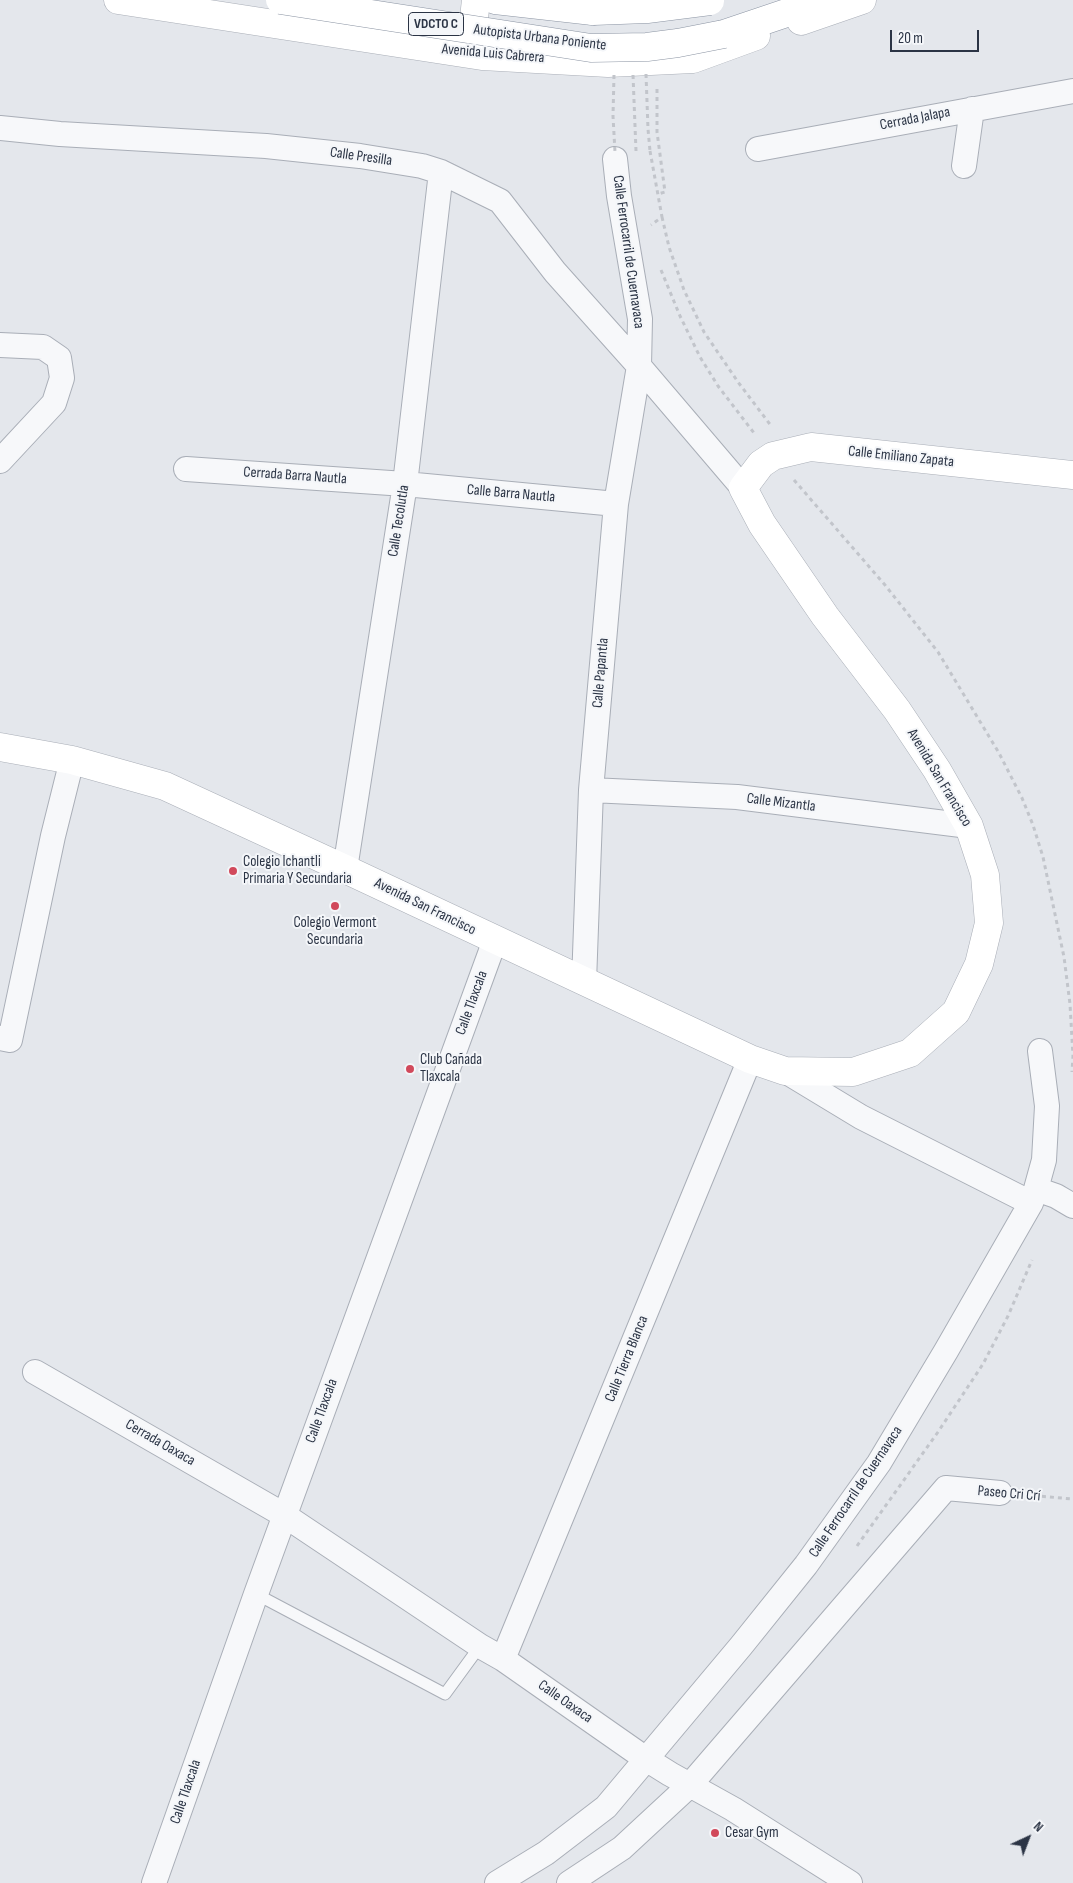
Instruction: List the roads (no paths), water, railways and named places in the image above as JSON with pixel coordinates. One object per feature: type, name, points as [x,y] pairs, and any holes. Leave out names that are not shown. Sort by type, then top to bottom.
[{"type":"main road","name":"Avenida Luis Cabrera","points":[[118,0],[482,56],[608,63],[693,59],[862,0]]},
{"type":"main road","name":"Autopista Urbana Poniente","points":[[280,0],[591,48],[647,47],[724,34],[825,0]]},
{"type":"main road","points":[[476,0],[474,18],[476,38],[482,56]]},
{"type":"main road","points":[[495,0],[593,11],[647,9],[713,0]]},
{"type":"main road","name":"Calle Emiliano Zapata","points":[[743,488],[760,464],[773,456],[811,447],[1073,475]]},
{"type":"main road","name":"Avenida San Francisco","points":[[0,747],[72,760],[165,786],[345,868],[750,1059],[785,1071],[853,1072],[910,1053],[956,1012],[979,964],[989,923],[985,875],[969,826],[937,770],[897,710],[825,616],[762,524],[743,488]]},
{"type":"street","name":"Cerrada Jalapa","points":[[758,149],[1073,92]]},
{"type":"street","points":[[964,166],[972,109]]},
{"type":"street","name":"Calle Presilla","points":[[0,128],[266,146],[360,156],[422,166],[441,172],[500,200],[555,272],[639,366]]},
{"type":"street","name":"Calle Ferrocarril de Cuernavaca","points":[[629,156],[619,196],[640,319],[639,366]]},
{"type":"street","name":"Calle Tecolutla","points":[[345,868],[405,484],[441,172]]},
{"type":"street","points":[[0,345],[44,346],[59,358],[62,378],[54,403],[0,461]]},
{"type":"street","points":[[639,366],[743,488]]},
{"type":"street","name":"Calle Papantla","points":[[584,982],[591,790],[616,504],[639,366]]},
{"type":"street","name":"Cerrada Barra Nautla","points":[[186,468],[405,484]]},
{"type":"street","name":"Calle Barra Nautla","points":[[405,484],[616,504]]},
{"type":"street","points":[[0,1038],[10,1040],[53,836],[72,760]]},
{"type":"street","name":"Calle Mizantla","points":[[591,790],[736,797],[969,826]]},
{"type":"street","name":"Calle Tlaxcala","points":[[154,1883],[284,1515],[495,940]]},
{"type":"street","name":"Calle Ferrocarril de Cuernavaca","points":[[497,1883],[546,1853],[606,1807],[742,1646],[806,1565],[879,1463],[946,1351],[1034,1196],[1044,1160],[1047,1106],[1040,1051]]},
{"type":"street","name":"Calle Tierra Blanca","points":[[503,1659],[750,1059]]},
{"type":"street","name":"Avenida San Francisco","points":[[785,1071],[861,1117],[1034,1196],[1056,1196],[1073,1206]]},
{"type":"street","name":"Cerrada Oaxaca","points":[[35,1372],[284,1515]]},
{"type":"street","name":"Paseo Cri Crí","points":[[690,1785],[946,1488],[1000,1492]]},
{"type":"street","name":"Calle Oaxaca","points":[[284,1515],[480,1646],[503,1659],[646,1759],[734,1809],[850,1883]]},
{"type":"street","points":[[569,1883],[622,1848],[690,1785]]},
{"type":"lane","points":[[256,1594],[445,1694],[480,1646]]},
{"type":"place","name":"Colegio Ichantli Primaria Y Secundaria","points":[[233,871]]},
{"type":"place","name":"Colegio Vermont Secundaria","points":[[335,906]]},
{"type":"place","name":"Club Cañada Tlaxcala","points":[[410,1069]]},
{"type":"place","name":"Cesar Gym","points":[[715,1833]]}]
